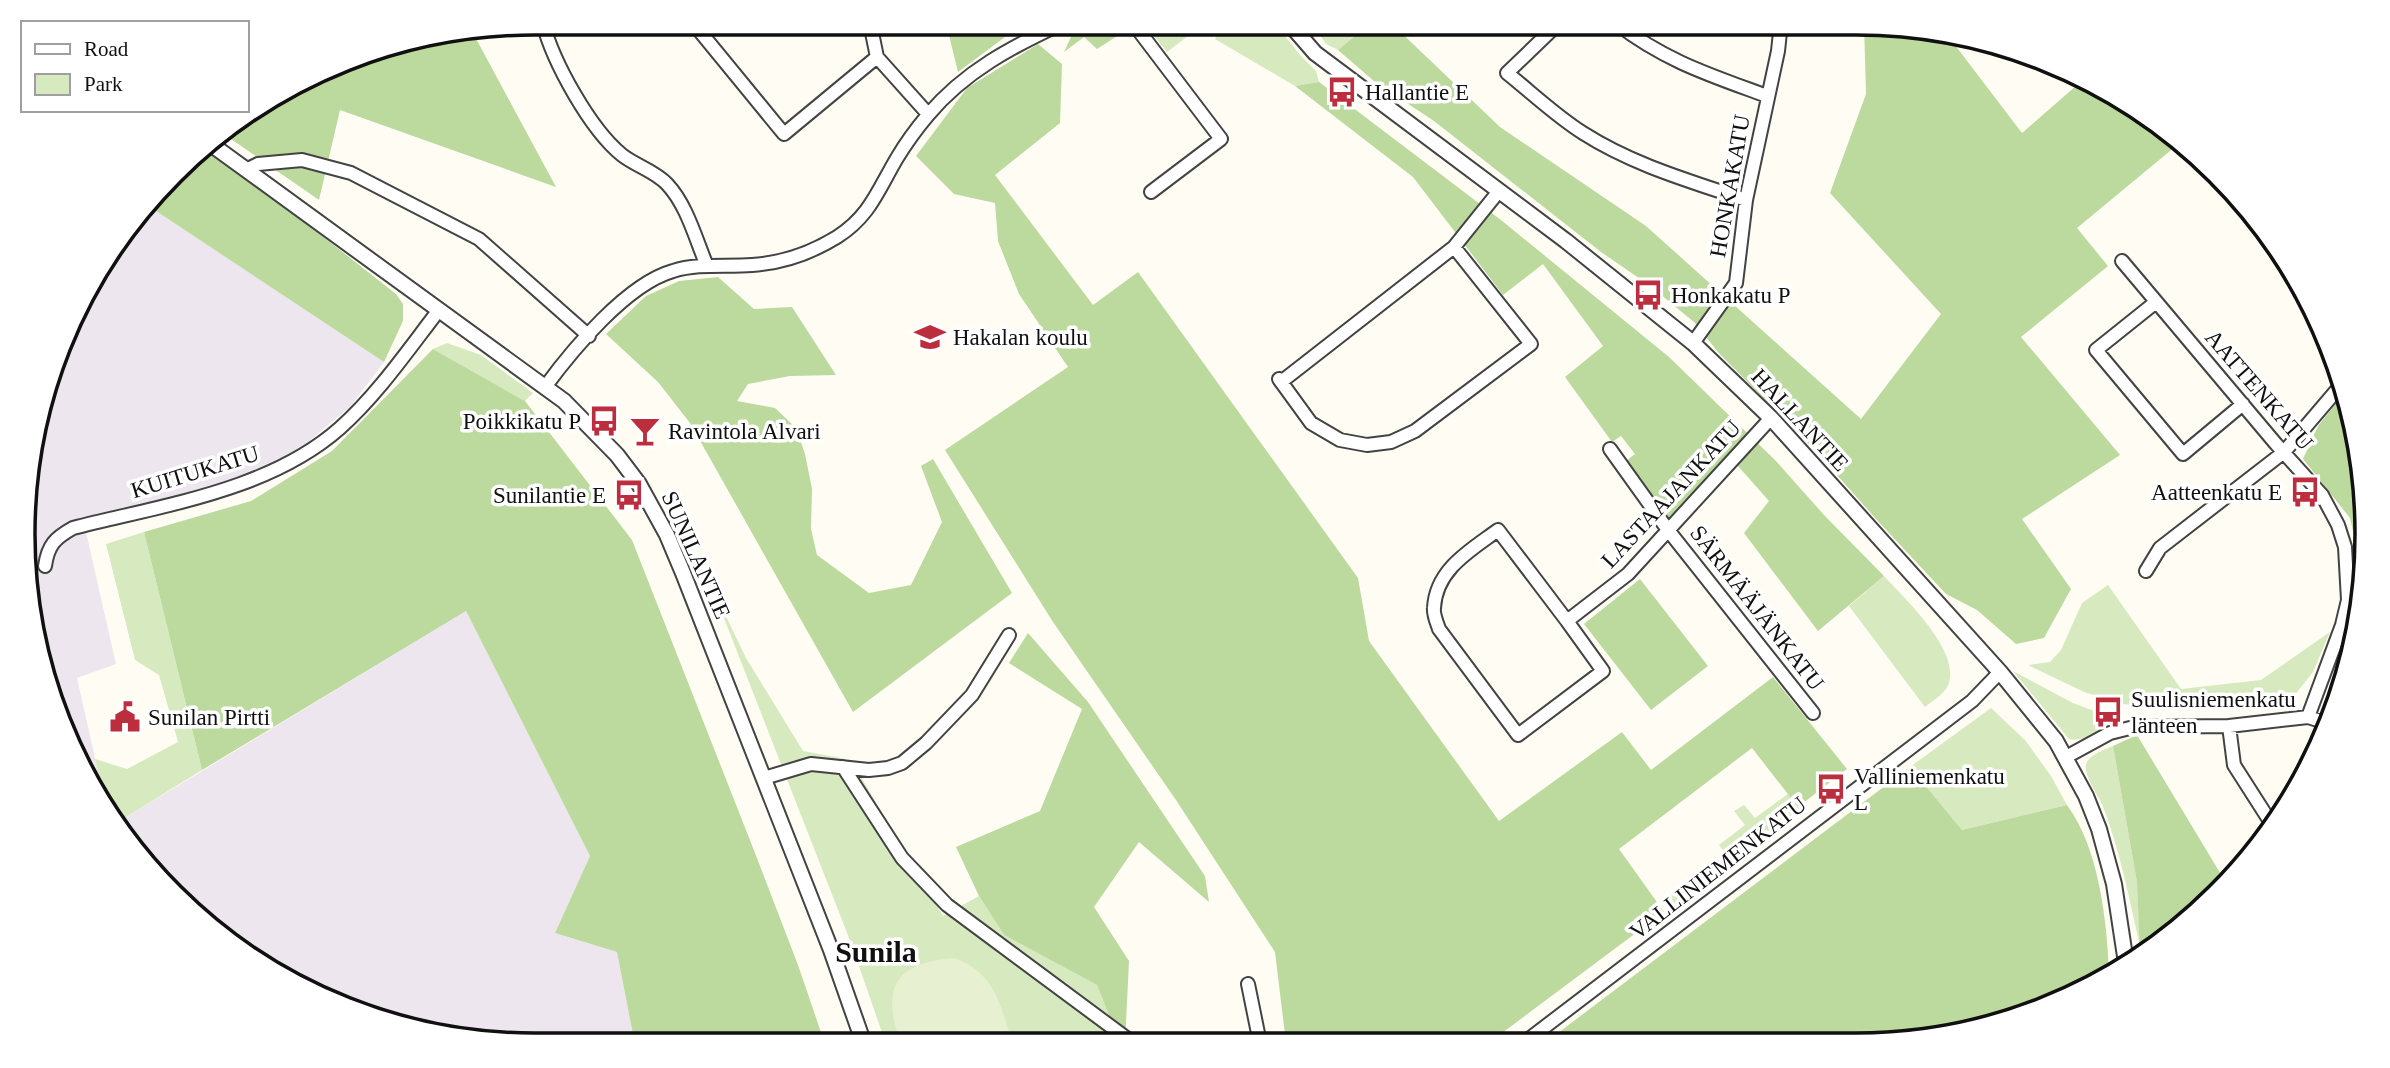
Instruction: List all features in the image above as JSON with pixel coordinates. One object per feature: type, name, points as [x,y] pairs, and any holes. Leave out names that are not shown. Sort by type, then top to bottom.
[{"type":"street","points":[[547,35],[557,64],[610,144],[624,157],[655,173],[678,198],[707,266]]},
{"type":"street","points":[[704,35],[784,134],[877,57]]},
{"type":"street","points":[[872,35],[877,57],[928,114]]},
{"type":"street","points":[[545,387],[624,299],[651,279],[674,270],[779,262],[807,253],[838,236],[870,208],[898,156],[928,114],[959,84],[1009,48],[1037,35]]},
{"type":"street","points":[[1142,35],[1221,139],[1151,192]]},
{"type":"street","name":"HALLANTIE","points":[[1299,35],[1315,53],[1566,241],[1693,343],[1771,418],[2000,672],[2044,725],[2066,757],[2086,796],[2108,859],[2119,908],[2125,954]]},
{"type":"street","points":[[1309,35],[1324,56],[1341,73]]},
{"type":"street","points":[[1547,35],[1507,73],[1582,132],[1621,154],[1661,172],[1746,200]]},
{"type":"street","points":[[1632,35],[1686,66],[1767,96]]},
{"type":"street","name":"HONKAKATU","points":[[1693,343],[1736,283],[1746,200],[1780,35]]},
{"type":"street","name":"SUNILANTIE","points":[[217,149],[545,387],[595,430],[617,455],[654,509],[682,573],[831,950],[860,1033]]},
{"type":"street","points":[[246,170],[258,164],[302,160],[351,173],[479,239],[589,335]]},
{"type":"street","points":[[1454,247],[1531,344],[1415,431],[1391,442],[1367,445],[1340,440],[1311,423],[1280,380],[1454,247],[1499,191]]},
{"type":"street","name":"AATTENKATU","points":[[2122,261],[2322,495],[2338,525],[2345,547],[2348,600],[2343,625],[2308,716]]},
{"type":"street","points":[[2156,302],[2096,350],[2183,454],[2243,404]]},
{"type":"street","name":"KUITUKATU","points":[[46,566],[50,544],[74,528],[224,489],[271,472],[309,451],[340,428],[379,388],[439,310]]},
{"type":"street","points":[[2146,571],[2160,548],[2284,452],[2334,393]]},
{"type":"street","name":"LASTAAJANKATU","points":[[1567,621],[1628,575],[1771,418]]},
{"type":"street","name":"SÄRMÄÄJÄNKATU","points":[[1610,449],[1668,530],[1813,713]]},
{"type":"street","points":[[1499,530],[1567,621],[1603,671],[1518,735],[1438,629],[1434,608],[1440,583],[1454,562],[1499,530]]},
{"type":"street","points":[[764,778],[811,764],[869,770],[902,763],[926,743],[972,695],[1009,635]]},
{"type":"street","name":"VALLINIEMENKATU","points":[[1537,1033],[1972,701],[2000,672]]},
{"type":"street","points":[[2066,757],[2110,733],[2134,726],[2229,726],[2308,716],[2319,720]]},
{"type":"street","points":[[2229,726],[2234,765],[2267,817]]},
{"type":"street","points":[[843,767],[902,858],[947,905],[1120,1033]]},
{"type":"street","points":[[1248,984],[1257,1033]]},
{"type":"shaded area","points":[[155,210],[384,362],[350,407],[308,442],[268,466],[213,486],[83,519],[116,664],[77,678],[100,780],[86,755],[61,694],[45,631],[36,567],[39,469],[61,374],[86,313],[119,257]]},
{"type":"shaded area","points":[[466,611],[590,856],[555,933],[617,952],[633,1033],[534,1033],[469,1029],[405,1016],[343,995],[284,966],[230,930],[181,887],[124,818]]},
{"type":"green space","points":[[949,35],[1010,35],[1005,37],[958,72]]},
{"type":"green space","points":[[1072,35],[1119,35],[1097,49],[1084,37],[1064,52]]},
{"type":"green space","points":[[1154,35],[1189,35],[1167,52]]},
{"type":"green space","points":[[1217,35],[1284,35],[1316,71],[1319,82],[1295,86],[1215,39]]},
{"type":"green space","points":[[1320,35],[1355,35],[1338,50],[1326,44]]},
{"type":"green space","points":[[1356,35],[1404,35],[1500,127],[1646,226],[1861,419],[1941,314],[1830,193],[1866,94],[1864,35],[1921,39],[1955,46],[2022,133],[2076,86],[2160,138],[2173,149],[2077,228],[2108,266],[2021,337],[2120,455],[2022,519],[2071,589],[2044,638],[2016,644],[1977,610],[1946,594],[1821,457],[1718,352],[1694,322],[1434,121],[1375,82],[1338,50]]},
{"type":"green space","points":[[476,38],[556,187],[340,110],[319,200],[230,138],[284,102],[343,73],[405,52]]},
{"type":"green space","points":[[1038,44],[1062,64],[1060,123],[995,175],[1093,305],[1138,272],[1358,578],[1369,641],[1499,821],[1622,732],[1651,770],[1773,677],[1847,769],[1798,807],[1752,748],[1619,849],[1664,912],[1502,1033],[1285,1033],[1275,952],[1176,800],[1053,622],[945,450],[1068,367],[1019,294],[998,241],[995,203],[954,194],[916,156],[967,88]]},
{"type":"green space","points":[[1319,82],[1501,220],[1669,357],[1775,460],[1884,576],[1818,631],[1744,533],[1769,501],[1730,457],[1669,521],[1626,461],[1635,454],[1621,436],[1612,442],[1565,377],[1603,346],[1543,264],[1503,295],[1413,177],[1295,86]]},
{"type":"green space","points":[[211,154],[275,199],[396,294],[403,304],[403,321],[384,362],[155,210]]},
{"type":"green space","points":[[718,277],[754,309],[792,307],[836,375],[790,376],[748,384],[737,401],[775,408],[796,428],[805,454],[812,489],[811,529],[817,555],[869,593],[911,585],[942,522],[921,466],[933,459],[1012,593],[853,712],[690,423],[658,382],[606,334],[646,296],[679,281]]},
{"type":"green space","points":[[447,343],[481,355],[533,393],[525,401],[433,349]]},
{"type":"green space","points":[[433,349],[525,401],[632,540],[798,965],[821,1033],[633,1033],[617,952],[555,933],[590,856],[466,611],[202,770],[144,532],[251,501],[332,451]]},
{"type":"green space","points":[[2337,402],[2351,469],[2355,539],[2350,518],[2303,459],[2318,426]]},
{"type":"green space","points":[[144,532],[202,770],[124,818],[100,780],[95,759],[127,769],[178,742],[159,675],[135,660],[106,544]]},
{"type":"green space","points":[[1884,576],[1931,629],[1948,661],[1950,676],[1946,689],[1925,707],[1849,606]]},
{"type":"green space","points":[[1640,579],[1708,666],[1651,710],[1584,624]]},
{"type":"green space","points":[[711,585],[746,658],[803,751],[851,760],[943,916],[979,896],[1004,935],[1097,985],[1116,1033],[882,1033],[851,943]]},
{"type":"green space","points":[[2108,585],[2181,689],[2261,680],[2330,632],[2313,672],[2294,696],[2269,703],[2175,708],[2122,704],[2084,692],[2028,665],[2050,662],[2061,650],[2082,603]]},
{"type":"green space","points":[[1028,633],[1088,702],[1205,876],[1209,902],[1139,842],[1094,907],[1129,961],[1125,1033],[1116,1033],[1097,985],[1004,935],[979,896],[956,847],[1040,811],[1082,709],[1009,663]]},
{"type":"green space","points":[[2013,671],[2073,703],[2102,714],[2106,724],[2089,736],[2069,739]]},
{"type":"green space","points":[[1991,708],[2025,740],[2051,776],[2067,805],[1962,830],[1910,767]]},
{"type":"green space","points":[[2137,735],[2221,874],[2185,909],[2140,944],[2137,882],[2113,746]]},
{"type":"green space","points":[[2113,746],[2137,882],[2140,944],[2114,839],[2086,768],[2086,764],[2098,753]]},
{"type":"green space","points":[[1910,767],[1962,830],[2067,805],[2087,842],[2103,908],[2108,964],[2077,982],[2016,1007],[1953,1023],[1889,1032],[1558,1033]]},
{"type":"green space","points":[[1788,794],[1800,809],[1731,861],[1719,845],[1745,825],[1734,811],[1744,805],[1755,818]]},
{"type":"green space","points":[[1715,862],[1721,870],[1669,909],[1663,901]]},
{"type":"green space","points":[[954,958],[979,972],[1000,1004],[1009,1033],[898,1033],[892,1008],[897,982],[917,966]]},
{"type":"place","name":"Hallantie E","points":[[1342,92]]},
{"type":"place","name":"Honkakatu P","points":[[1648,295]]},
{"type":"place","name":"Hakalan koulu","points":[[930,337]]},
{"type":"place","name":"Poikkikatu P","points":[[604,421]]},
{"type":"place","name":"Ravintola Alvari","points":[[645,431]]},
{"type":"place","name":"Aatteenkatu E","points":[[2305,492]]},
{"type":"place","name":"Sunilantie E","points":[[629,495]]},
{"type":"place","name":"Suulisniemenkatu länteen","points":[[2108,712]]},
{"type":"place","name":"Sunilan Pirtti","points":[[125,717]]},
{"type":"place","name":"Valliniemenkatu L","points":[[1831,789]]},
{"type":"district","name":"Sunila","points":[[876,951]]}]
